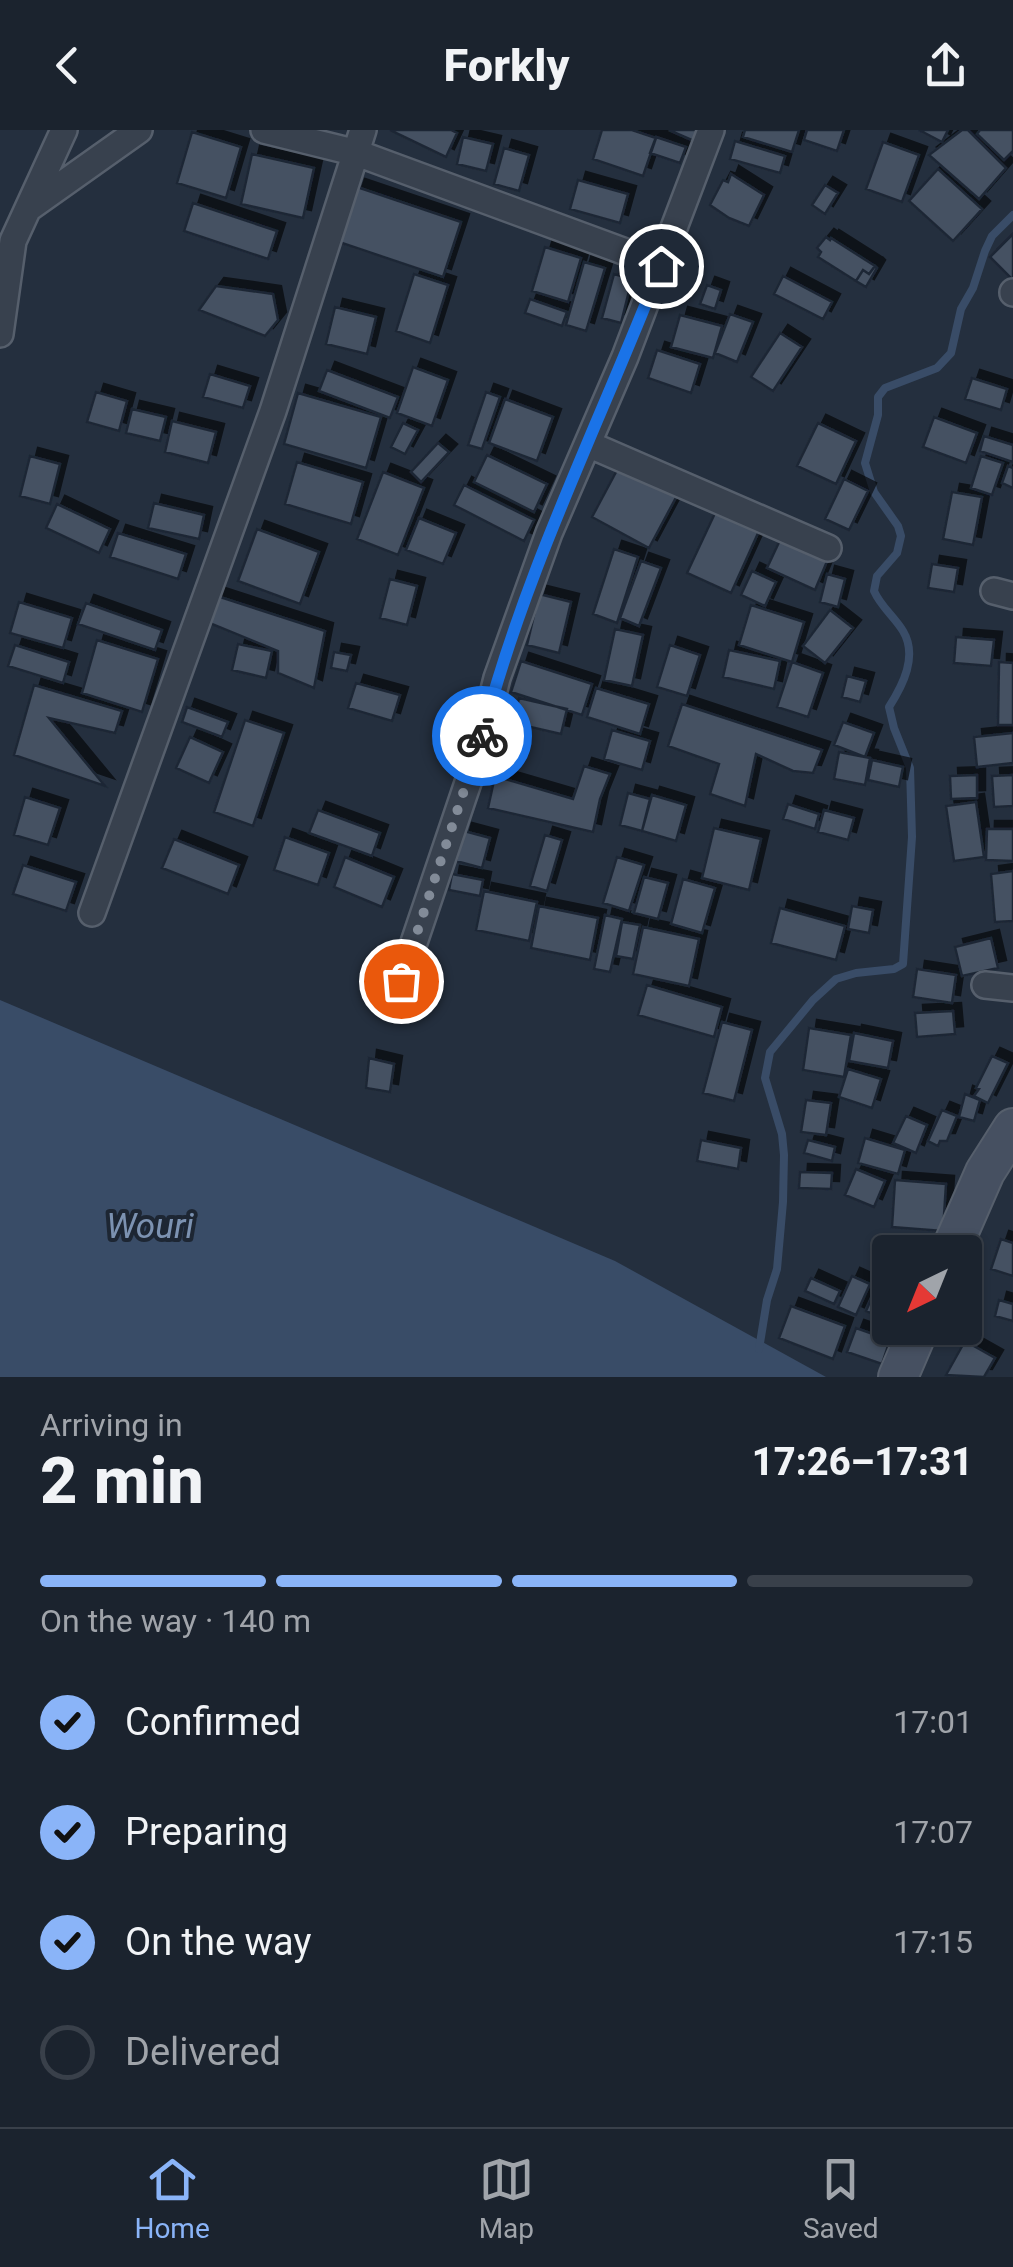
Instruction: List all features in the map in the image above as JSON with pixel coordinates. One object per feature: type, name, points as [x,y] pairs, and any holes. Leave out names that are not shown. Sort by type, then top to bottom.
[{"type":"street","points":[[0,334],[13,241],[64,130]]},
{"type":"street","points":[[26,211],[139,130]]},
{"type":"street","points":[[264,130],[360,142],[661,266]]},
{"type":"street","points":[[401,981],[478,750],[497,678],[549,533],[661,266],[711,130]]},
{"type":"street","points":[[92,913],[273,411],[360,142]]},
{"type":"street","points":[[588,444],[828,548]]},
{"type":"street","points":[[984,985],[1013,988]]},
{"type":"street","points":[[957,1235],[985,1172],[1013,1128]]},
{"type":"street","points":[[898,1377],[912,1345]]},
{"type":"water","name":"Wouri","points":[[0,1000],[615,1261],[826,1377],[0,1377]]},
{"type":"building","points":[[390,130],[451,130],[457,133],[446,157]]},
{"type":"building","points":[[602,130],[632,130],[656,138],[643,176],[593,159]]},
{"type":"building","points":[[669,130],[699,130],[694,141]]},
{"type":"building","points":[[745,130],[799,130],[792,152],[743,137]]},
{"type":"building","points":[[807,130],[844,130],[837,151],[804,140]]},
{"type":"building","points":[[919,130],[948,130],[942,142]]},
{"type":"building","points":[[962,130],[968,130],[1006,168],[979,199],[929,155]]},
{"type":"building","points":[[980,130],[1013,130],[1013,151],[1004,160],[977,134]]},
{"type":"building","points":[[192,132],[241,147],[226,198],[177,183]]},
{"type":"building","points":[[463,137],[493,144],[486,171],[457,164]]},
{"type":"building","points":[[656,137],[686,147],[680,163],[650,153]]},
{"type":"building","points":[[735,141],[785,156],[780,173],[730,159]]},
{"type":"building","points":[[883,142],[919,155],[902,202],[866,189]]},
{"type":"building","points":[[504,148],[529,155],[519,191],[494,184]]},
{"type":"building","points":[[252,154],[314,168],[303,218],[241,204]]},
{"type":"building","points":[[938,169],[982,209],[953,241],[909,201]]},
{"type":"building","points":[[731,174],[764,195],[749,226],[710,205],[723,180],[728,182]]},
{"type":"building","points":[[578,180],[628,194],[620,223],[570,209]]},
{"type":"building","points":[[825,185],[838,193],[825,214],[812,205]]},
{"type":"building","points":[[357,187],[461,222],[443,277],[339,242]]},
{"type":"building","points":[[193,203],[277,231],[268,259],[184,231]]},
{"type":"building","points":[[1013,234],[1013,280],[990,257]]},
{"type":"building","points":[[826,237],[875,266],[869,274],[863,270],[856,281],[818,257],[821,252],[817,248]]},
{"type":"building","points":[[545,247],[581,258],[568,302],[532,291]]},
{"type":"building","points":[[584,262],[605,268],[586,331],[566,325]]},
{"type":"building","points":[[875,266],[866,287],[856,281],[863,270],[869,274]]},
{"type":"building","points":[[414,274],[448,285],[430,343],[396,331]]},
{"type":"building","points":[[614,274],[632,279],[621,323],[602,318]]},
{"type":"building","points":[[783,276],[832,302],[823,319],[774,294]]},
{"type":"building","points":[[707,285],[721,290],[715,309],[700,304]]},
{"type":"building","points":[[216,286],[273,294],[278,320],[265,336],[199,310]]},
{"type":"building","points":[[530,299],[567,312],[562,326],[525,313]]},
{"type":"building","points":[[335,307],[376,317],[367,354],[326,344]]},
{"type":"building","points":[[730,314],[753,322],[737,362],[715,353]]},
{"type":"building","points":[[680,315],[722,326],[713,358],[671,347]]},
{"type":"building","points":[[780,333],[802,347],[773,391],[751,377]]},
{"type":"building","points":[[657,350],[700,364],[691,393],[648,378]]},
{"type":"building","points":[[413,367],[448,380],[432,426],[397,413]]},
{"type":"building","points":[[327,370],[398,397],[390,418],[319,391]]},
{"type":"building","points":[[210,374],[250,386],[243,408],[203,397]]},
{"type":"building","points":[[972,378],[1007,389],[1001,410],[965,399]]},
{"type":"building","points":[[96,392],[127,401],[119,431],[87,422]]},
{"type":"building","points":[[486,392],[500,397],[482,449],[468,445]]},
{"type":"building","points":[[298,393],[381,417],[366,468],[284,444]]},
{"type":"building","points":[[505,399],[553,417],[537,461],[489,443]]},
{"type":"building","points":[[132,409],[166,417],[160,441],[126,433]]},
{"type":"building","points":[[934,417],[977,433],[966,463],[923,447]]},
{"type":"building","points":[[172,421],[216,432],[208,463],[165,452]]},
{"type":"building","points":[[403,423],[418,430],[405,454],[391,447]]},
{"type":"building","points":[[818,423],[856,441],[836,484],[797,466]]},
{"type":"building","points":[[984,436],[1013,445],[1013,462],[980,451]]},
{"type":"building","points":[[438,443],[449,452],[421,482],[411,472]]},
{"type":"building","points":[[487,455],[547,484],[534,512],[474,482]]},
{"type":"building","points":[[30,456],[60,464],[50,504],[20,496]]},
{"type":"building","points":[[981,456],[1003,463],[992,495],[971,488]]},
{"type":"building","points":[[623,459],[680,490],[649,548],[592,517]]},
{"type":"building","points":[[297,462],[363,482],[351,524],[285,504]]},
{"type":"building","points":[[1008,466],[1013,468],[1013,488],[1002,483]]},
{"type":"building","points":[[383,472],[424,488],[398,555],[357,539]]},
{"type":"building","points":[[844,479],[868,491],[849,530],[825,519]]},
{"type":"building","points":[[464,485],[534,520],[524,541],[454,505]]},
{"type":"building","points":[[952,492],[982,497],[973,545],[943,539]]},
{"type":"building","points":[[154,503],[204,515],[199,539],[148,528]]},
{"type":"building","points":[[57,504],[110,529],[99,553],[46,528]]},
{"type":"building","points":[[716,511],[759,531],[731,593],[687,573]]},
{"type":"building","points":[[419,518],[456,533],[443,564],[406,550]]},
{"type":"building","points":[[257,529],[319,552],[300,604],[238,581]]},
{"type":"building","points":[[118,533],[186,554],[178,579],[110,557]]},
{"type":"building","points":[[781,538],[828,559],[815,590],[767,568]]},
{"type":"building","points":[[614,549],[638,557],[617,623],[593,614]]},
{"type":"building","points":[[641,561],[661,568],[639,626],[620,618]]},
{"type":"building","points":[[932,564],[958,568],[954,592],[928,588]]},
{"type":"building","points":[[752,571],[776,582],[765,606],[741,595]]},
{"type":"building","points":[[827,574],[845,579],[838,607],[820,602]]},
{"type":"building","points":[[390,579],[417,586],[407,625],[380,618]]},
{"type":"building","points":[[539,594],[571,602],[559,653],[527,645]]},
{"type":"building","points":[[217,596],[325,631],[314,688],[278,673],[278,651],[207,622]]},
{"type":"building","points":[[19,602],[72,618],[63,648],[10,633]]},
{"type":"building","points":[[86,603],[162,630],[155,650],[78,624]]},
{"type":"building","points":[[751,605],[804,622],[792,662],[739,645]]},
{"type":"building","points":[[830,610],[853,628],[825,663],[803,646]]},
{"type":"building","points":[[615,629],[643,635],[632,686],[604,680]]},
{"type":"building","points":[[956,637],[994,640],[991,666],[954,663]]},
{"type":"building","points":[[97,640],[158,659],[142,712],[82,693]]},
{"type":"building","points":[[238,644],[272,651],[266,678],[232,670]]},
{"type":"building","points":[[15,645],[69,662],[63,683],[8,666]]},
{"type":"building","points":[[670,645],[700,655],[687,696],[657,687]]},
{"type":"building","points":[[729,650],[780,661],[774,689],[723,677]]},
{"type":"building","points":[[334,652],[351,655],[347,671],[331,668]]},
{"type":"building","points":[[521,661],[592,684],[582,715],[511,692]]},
{"type":"building","points":[[792,662],[823,673],[808,717],[777,707]]},
{"type":"building","points":[[999,662],[1013,663],[1013,725],[998,725]]},
{"type":"building","points":[[847,676],[866,681],[860,702],[842,697]]},
{"type":"building","points":[[356,683],[400,695],[392,721],[348,708]]},
{"type":"building","points":[[34,685],[122,711],[115,733],[49,718],[105,786],[14,755]]},
{"type":"building","points":[[596,688],[649,704],[640,734],[587,717]]},
{"type":"building","points":[[519,698],[567,709],[561,734],[513,723]]},
{"type":"building","points":[[682,704],[822,750],[813,773],[793,771],[756,754],[745,806],[710,794],[719,764],[668,746]]},
{"type":"building","points":[[187,707],[228,722],[222,737],[182,722]]},
{"type":"building","points":[[245,720],[284,733],[253,826],[214,812]]},
{"type":"building","points":[[843,722],[874,733],[865,757],[834,745]]},
{"type":"building","points":[[612,730],[650,741],[642,770],[604,759]]},
{"type":"building","points":[[1013,733],[1013,763],[977,767],[974,737]]},
{"type":"building","points":[[190,737],[223,752],[209,783],[176,768]]},
{"type":"building","points":[[839,752],[870,758],[865,785],[834,779]]},
{"type":"building","points":[[872,760],[903,767],[899,787],[868,780]]},
{"type":"building","points":[[584,766],[610,774],[593,832],[488,808],[495,776],[573,799]]},
{"type":"building","points":[[977,775],[977,798],[951,799],[950,776]]},
{"type":"building","points":[[1013,775],[1013,806],[994,807],[992,776]]},
{"type":"building","points":[[628,793],[650,799],[642,831],[620,825]]},
{"type":"building","points":[[652,795],[686,805],[676,841],[642,831]]},
{"type":"building","points":[[25,797],[60,808],[48,845],[14,835]]},
{"type":"building","points":[[976,802],[984,857],[954,861],[946,806]]},
{"type":"building","points":[[788,804],[819,814],[815,829],[783,819]]},
{"type":"building","points":[[318,810],[380,833],[372,856],[309,833]]},
{"type":"building","points":[[824,810],[854,818],[848,840],[818,832]]},
{"type":"building","points":[[714,828],[761,839],[749,890],[702,878]]},
{"type":"building","points":[[987,829],[1013,829],[1013,861],[986,860]]},
{"type":"building","points":[[464,831],[490,838],[482,868],[456,861]]},
{"type":"building","points":[[545,835],[562,840],[547,891],[530,886]]},
{"type":"building","points":[[285,837],[329,853],[318,885],[274,870]]},
{"type":"building","points":[[174,839],[239,865],[228,894],[162,868]]},
{"type":"building","points":[[345,857],[394,877],[382,907],[334,887]]},
{"type":"building","points":[[617,857],[644,865],[629,911],[603,903]]},
{"type":"building","points":[[23,865],[76,882],[66,911],[13,894]]},
{"type":"building","points":[[1013,871],[1013,921],[995,922],[991,874]]},
{"type":"building","points":[[452,874],[483,880],[480,896],[449,890]]},
{"type":"building","points":[[644,877],[668,883],[658,919],[634,913]]},
{"type":"building","points":[[683,879],[715,888],[702,933],[671,924]]},
{"type":"building","points":[[484,891],[537,902],[529,941],[476,930]]},
{"type":"building","points":[[539,906],[598,918],[590,960],[531,948]]},
{"type":"building","points":[[852,906],[873,910],[869,933],[848,929]]},
{"type":"building","points":[[780,908],[845,926],[836,960],[771,943]]},
{"type":"building","points":[[605,915],[622,919],[610,972],[594,969]]},
{"type":"building","points":[[622,922],[640,925],[633,959],[616,956]]},
{"type":"building","points":[[643,927],[699,939],[689,986],[633,974]]},
{"type":"building","points":[[991,938],[998,968],[962,976],[955,947]]},
{"type":"building","points":[[917,969],[956,975],[952,1003],[913,997]]},
{"type":"building","points":[[647,985],[722,1007],[714,1037],[638,1015]]},
{"type":"building","points":[[953,1011],[955,1034],[917,1037],[915,1013]]},
{"type":"building","points":[[722,1022],[752,1030],[734,1101],[703,1093]]},
{"type":"building","points":[[809,1028],[851,1035],[844,1077],[803,1070]]},
{"type":"building","points":[[854,1033],[893,1041],[888,1068],[849,1061]]},
{"type":"building","points":[[992,1056],[1008,1063],[988,1103],[974,1096]]},
{"type":"building","points":[[369,1058],[394,1064],[390,1092],[366,1088]]},
{"type":"building","points":[[848,1069],[881,1079],[872,1108],[839,1097]]},
{"type":"building","points":[[965,1094],[980,1100],[974,1121],[959,1117]]},
{"type":"building","points":[[806,1100],[831,1103],[826,1135],[801,1132]]},
{"type":"building","points":[[942,1110],[957,1116],[947,1141],[940,1141],[938,1146],[928,1141]]},
{"type":"building","points":[[906,1116],[927,1125],[916,1153],[893,1143]]},
{"type":"building","points":[[865,1138],[905,1150],[898,1174],[858,1163]]},
{"type":"building","points":[[701,1140],[741,1148],[738,1169],[697,1161]]},
{"type":"building","points":[[808,1140],[835,1147],[832,1161],[804,1153]]},
{"type":"building","points":[[856,1169],[885,1181],[874,1207],[845,1195]]},
{"type":"building","points":[[800,1172],[832,1173],[831,1189],[799,1188]]},
{"type":"building","points":[[895,1180],[946,1184],[943,1231],[892,1227]]},
{"type":"building","points":[[1001,1239],[1013,1243],[1013,1276],[991,1269]]},
{"type":"building","points":[[852,1276],[870,1284],[856,1315],[838,1307]]},
{"type":"building","points":[[811,1278],[840,1291],[834,1304],[805,1291]]},
{"type":"building","points":[[999,1300],[1013,1304],[1013,1321],[995,1316]]},
{"type":"building","points":[[791,1306],[845,1326],[833,1359],[779,1338]]},
{"type":"building","points":[[856,1328],[872,1334],[872,1345],[888,1345],[882,1364],[847,1352]]},
{"type":"building","points":[[963,1345],[972,1345],[995,1358],[984,1377],[946,1375]]},
{"type":"waterway","points":[[759,1349],[777,1269],[783,1202],[782,1134],[765,1078],[770,1052],[836,979],[903,964],[912,837],[910,768],[889,707],[904,680],[909,650],[903,631],[874,591],[877,576],[897,553],[901,536],[874,492],[865,463],[878,415],[878,397],[885,388],[937,368],[951,353],[961,309],[973,288],[985,251],[992,236],[1013,215]]},
{"type":"way so far","points":[[401,981],[482,736]]},
{"type":"route","points":[[482,736],[497,678],[549,533],[661,266]]}]
